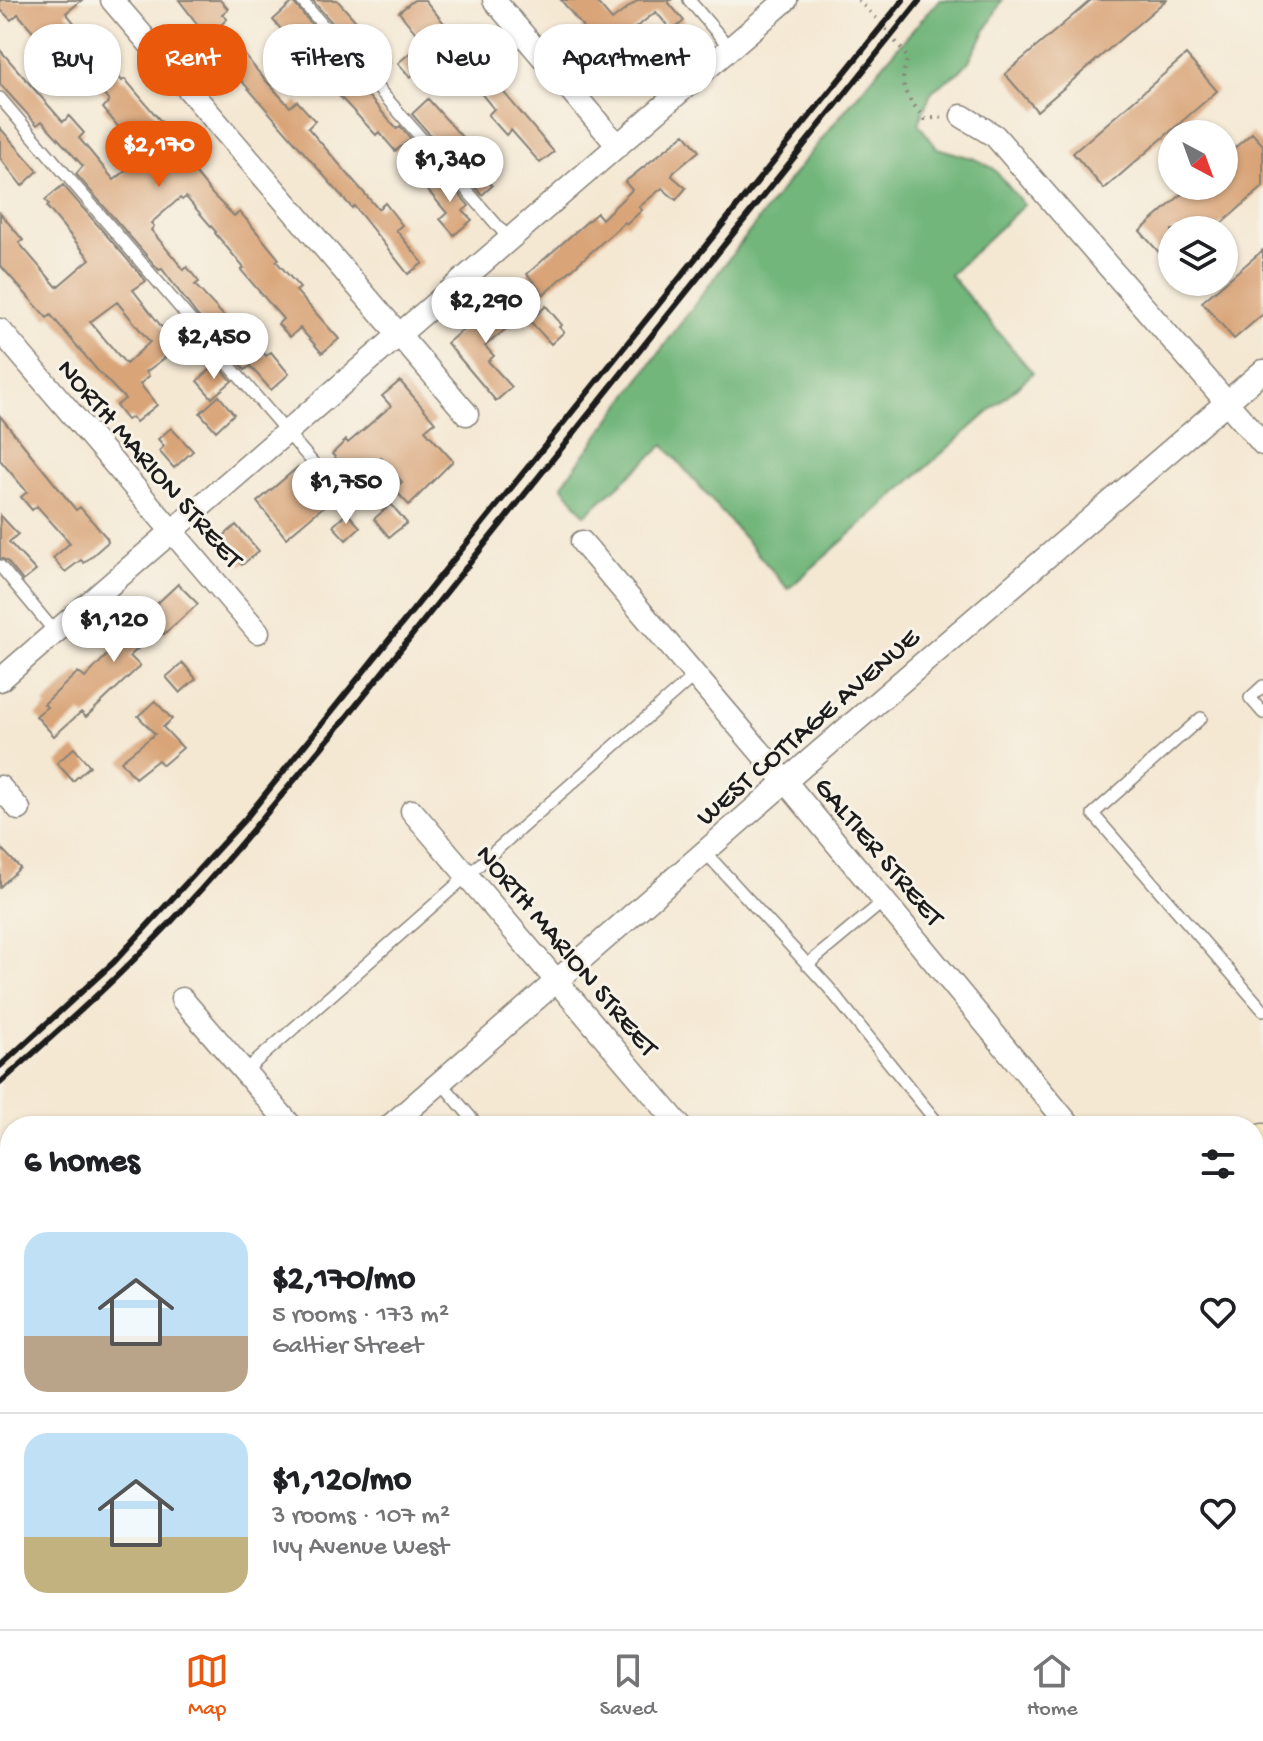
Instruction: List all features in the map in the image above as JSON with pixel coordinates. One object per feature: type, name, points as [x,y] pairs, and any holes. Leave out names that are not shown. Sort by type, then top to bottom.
[{"type":"street","points":[[112,0],[467,414]]},
{"type":"street","points":[[494,0],[618,146]]},
{"type":"street","points":[[0,680],[786,0]]},
{"type":"street","points":[[962,116],[995,136],[1263,444]]},
{"type":"street","name":"NORTH MARION STREET","points":[[0,330],[258,632]]},
{"type":"street","name":"WEST COTTAGE AVENUE","points":[[402,1116],[785,781],[1263,371]]},
{"type":"street","name":"GALTIER STREET","points":[[582,542],[785,781],[1062,1116]]},
{"type":"street","points":[[0,787],[19,809]]},
{"type":"street","name":"NORTH MARION STREET","points":[[412,811],[672,1116]]},
{"type":"street","points":[[182,999],[282,1116]]},
{"type":"lane","points":[[301,0],[510,240]]},
{"type":"lane","points":[[689,0],[730,48]]},
{"type":"lane","points":[[0,98],[339,493]]},
{"type":"lane","points":[[0,566],[55,632]]},
{"type":"lane","points":[[244,1072],[695,675]]},
{"type":"lane","points":[[1263,686],[1250,698],[1263,713]]},
{"type":"lane","points":[[1201,718],[1093,814],[1263,1010]]},
{"type":"lane","points":[[705,852],[829,988],[932,1116]]},
{"type":"lane","points":[[807,965],[884,901]]},
{"type":"lane","points":[[441,1082],[470,1116]]},
{"type":"path","points":[[858,0],[883,25],[908,58],[902,84],[908,100],[925,119],[962,116]]},
{"type":"green space","points":[[939,0],[1002,0],[969,61],[932,91],[918,123],[937,148],[975,159],[993,168],[1024,205],[950,275],[1033,373],[788,589],[664,445],[585,515],[562,485],[791,177]]},
{"type":"building","points":[[0,0],[82,0],[66,13],[75,24],[27,24],[18,14],[11,20],[0,9]]},
{"type":"building","points":[[179,0],[220,0],[228,9],[222,14],[227,19],[222,24],[197,24]]},
{"type":"building","points":[[312,0],[337,0],[358,24],[333,24]]},
{"type":"building","points":[[414,0],[425,0],[445,24],[409,24],[399,12]]},
{"type":"building","points":[[561,0],[595,0],[612,20],[638,0],[671,0],[668,2],[684,21],[666,24],[656,12],[640,24],[581,24]]},
{"type":"building","points":[[1091,0],[1166,0],[1037,111],[1005,74]]},
{"type":"building","points":[[293,2],[311,24],[276,24],[273,20]]},
{"type":"building","points":[[0,50],[24,77],[24,96],[40,96],[63,122],[69,116],[84,133],[79,138],[114,180],[143,157],[103,108],[109,101],[105,96],[121,96],[121,80],[125,79],[164,125],[160,129],[213,195],[234,216],[240,212],[300,288],[296,291],[339,339],[322,353],[300,328],[290,337],[278,324],[283,319],[241,270],[244,268],[216,232],[186,197],[180,198],[151,223],[154,226],[151,230],[184,270],[187,267],[199,282],[195,285],[248,342],[252,339],[266,356],[271,352],[289,374],[271,390],[250,366],[245,370],[162,269],[159,270],[76,174],[83,166],[42,121],[37,125],[0,84]]},
{"type":"building","points":[[408,55],[408,75],[398,63]]},
{"type":"building","points":[[1186,55],[1217,91],[1184,120],[1158,120],[1158,142],[1104,189],[1073,153]]},
{"type":"building","points":[[247,58],[263,77],[263,96],[280,96],[290,107],[297,101],[315,121],[308,128],[378,209],[385,203],[402,225],[396,230],[423,263],[408,274],[354,206],[352,208],[247,87]]},
{"type":"building","points":[[339,96],[368,96],[394,126],[397,129],[400,126],[411,139],[395,151],[379,132],[376,135]]},
{"type":"building","points":[[483,96],[507,96],[554,152],[540,163],[511,130],[506,135],[488,115],[494,109]]},
{"type":"building","points":[[428,99],[471,147],[464,152],[492,186],[482,195],[412,114]]},
{"type":"building","points":[[0,128],[38,171],[22,186],[0,158]]},
{"type":"building","points":[[1252,133],[1263,145],[1263,187],[1230,216],[1158,216],[1158,251],[1140,231],[1175,200],[1238,200],[1238,145]]},
{"type":"building","points":[[685,134],[699,151],[672,176],[686,188],[676,200],[662,188],[639,207],[642,210],[627,224],[625,222],[544,294],[527,274],[597,213],[602,219],[632,190],[625,182]]},
{"type":"building","points":[[441,173],[469,206],[463,211],[472,220],[454,235],[440,219],[447,213],[425,187]]},
{"type":"building","points":[[63,185],[146,281],[133,290],[178,348],[146,372],[149,376],[140,384],[157,405],[136,422],[132,417],[127,420],[116,406],[125,399],[51,315],[47,318],[0,265],[0,213],[23,240],[19,243],[57,287],[90,259],[47,207],[49,205],[45,200]],"holes":[[[117,302],[150,342],[126,364],[90,322]]]},
{"type":"building","points":[[1263,250],[1263,314],[1234,339],[1202,302],[1209,296],[1238,296],[1238,271]]},
{"type":"building","points":[[504,295],[522,316],[485,346],[494,356],[488,361],[512,387],[496,401],[447,343]]},
{"type":"building","points":[[546,306],[564,332],[551,344],[530,321]]},
{"type":"building","points":[[217,364],[232,381],[212,398],[197,381]]},
{"type":"building","points":[[400,381],[435,422],[425,430],[453,461],[409,505],[394,489],[402,482],[381,458],[357,481],[332,454],[391,406],[382,396]]},
{"type":"building","points":[[219,396],[234,414],[216,431],[200,413]]},
{"type":"building","points":[[0,416],[76,510],[80,507],[107,538],[108,542],[84,563],[81,560],[65,572],[53,558],[70,543],[37,506],[32,510],[21,497],[27,492],[0,460]]},
{"type":"building","points":[[171,428],[193,451],[174,468],[159,451],[164,446],[158,439]]},
{"type":"building","points":[[298,467],[329,502],[286,538],[257,502]]},
{"type":"building","points":[[391,504],[407,523],[389,537],[374,519]]},
{"type":"building","points":[[347,513],[360,527],[346,540],[333,526]]},
{"type":"building","points":[[0,515],[18,534],[9,542],[36,571],[23,581],[7,561],[0,558]]},
{"type":"building","points":[[236,525],[259,551],[242,565],[219,540]]},
{"type":"building","points":[[178,584],[198,604],[164,634],[161,632],[156,637],[153,634],[130,656],[140,666],[86,717],[81,712],[54,736],[36,716],[47,707],[44,704],[78,672],[85,678],[131,630],[127,625],[138,615],[142,618]]},
{"type":"building","points":[[183,663],[196,679],[180,693],[166,677]]},
{"type":"building","points":[[155,701],[172,719],[163,727],[183,748],[163,765],[158,760],[135,778],[121,761],[155,734],[138,716]]},
{"type":"building","points":[[74,748],[90,766],[73,781],[57,763]]},
{"type":"building","points":[[0,847],[20,868],[0,887]]},
{"type":"railway","points":[[0,1066],[114,962],[246,818],[903,0]]},
{"type":"railway","points":[[0,1083],[149,945],[254,828],[337,729],[920,0]]}]
